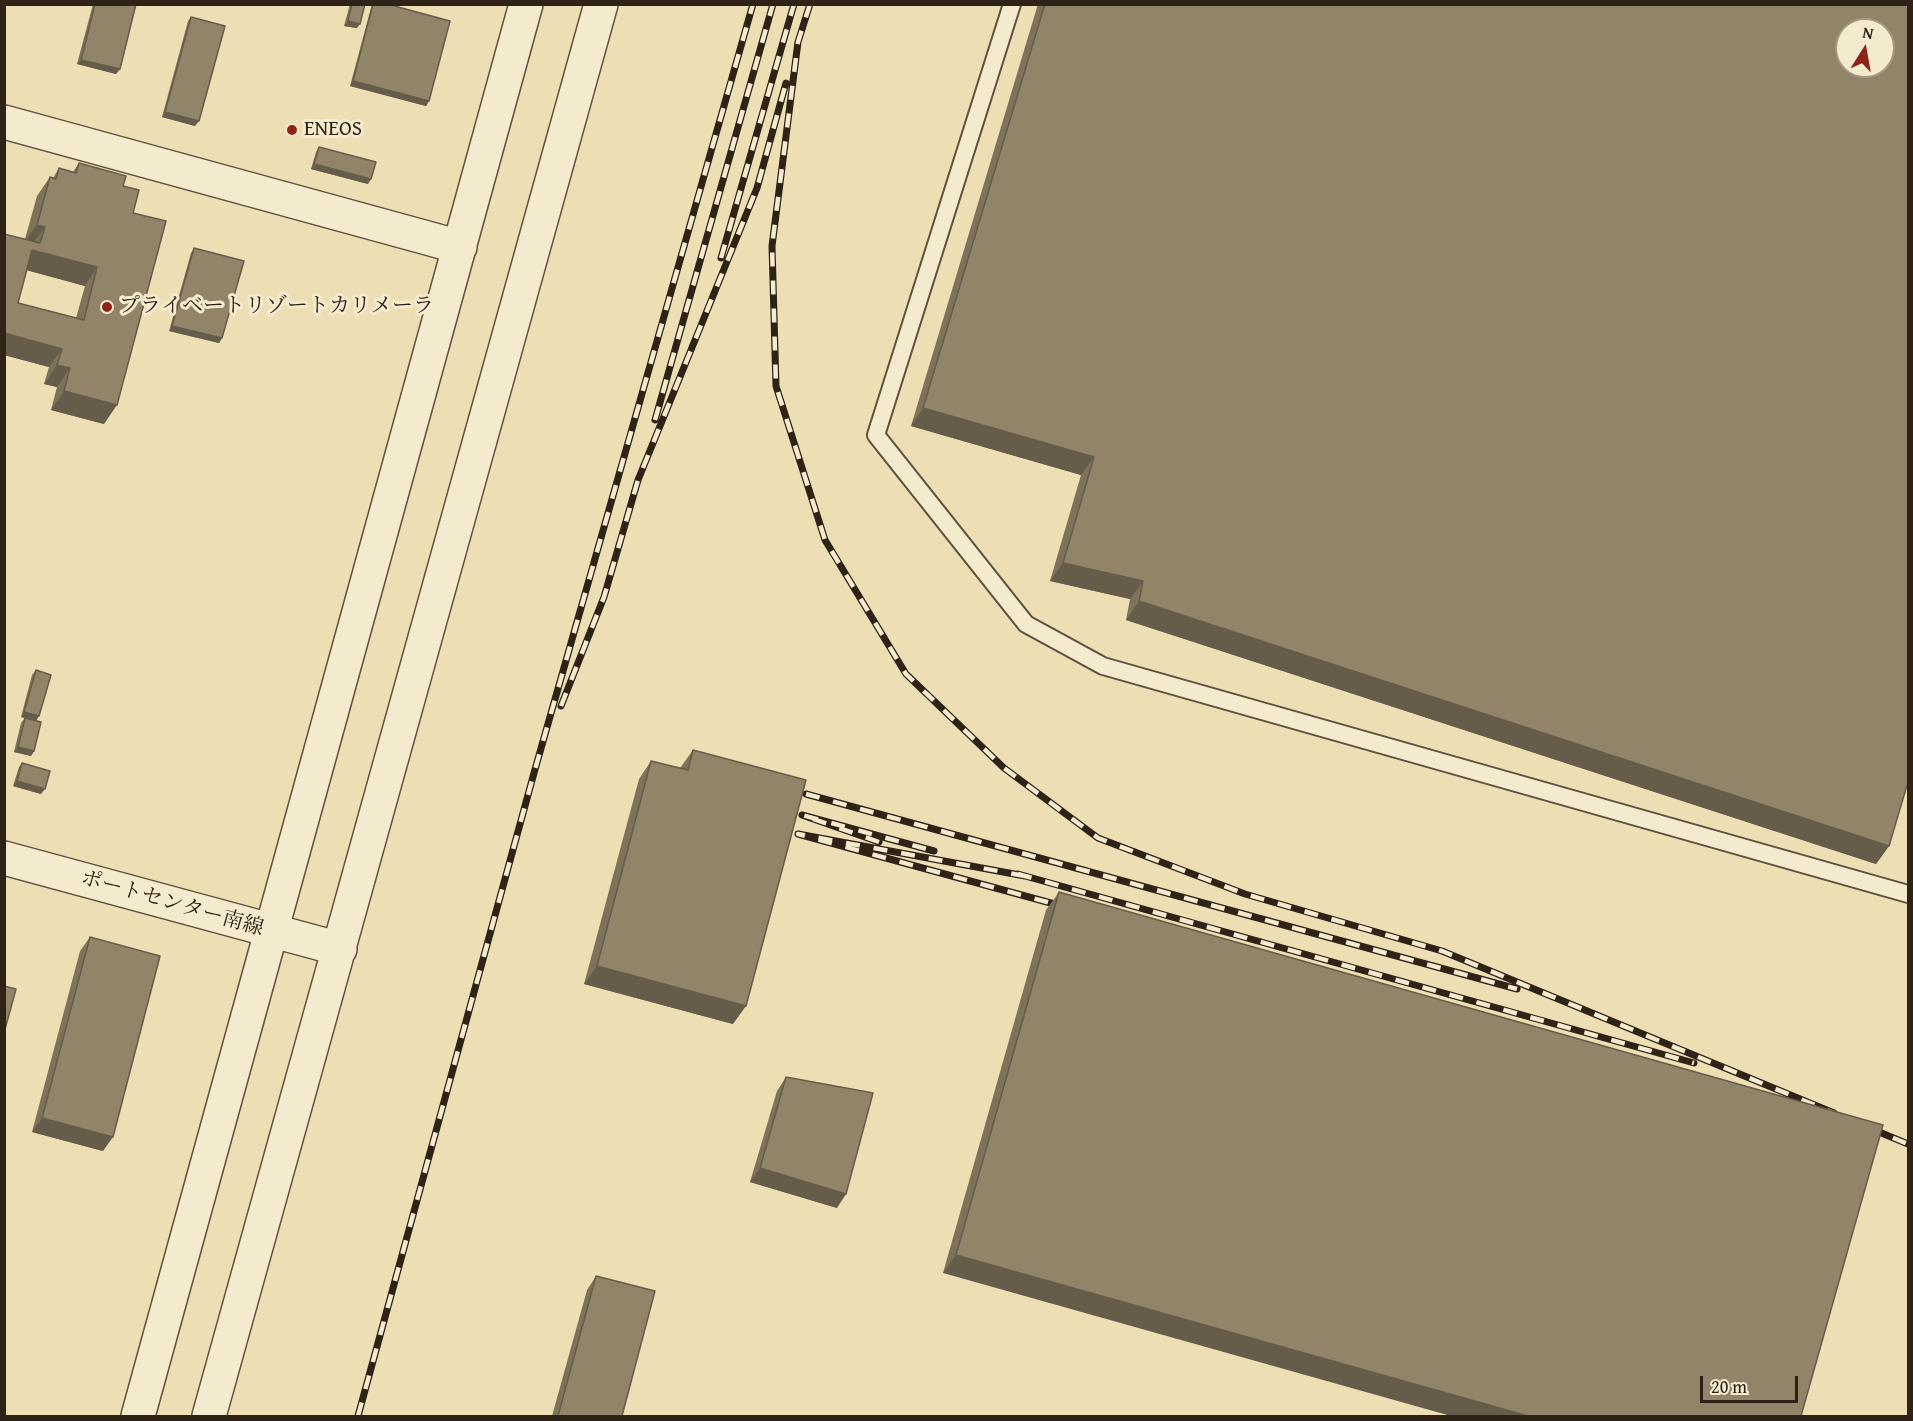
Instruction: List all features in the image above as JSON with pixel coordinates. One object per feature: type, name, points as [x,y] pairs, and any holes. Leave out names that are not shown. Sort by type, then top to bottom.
[{"type":"street","points":[[138,1416],[526,4]]},
{"type":"street","points":[[209,1416],[601,4]]},
{"type":"street","points":[[4,122],[460,247]]},
{"type":"street","name":"ポートセンター南線","points":[[4,858],[340,949]]},
{"type":"lane","points":[[1012,4],[876,435],[1026,624],[1103,666],[1908,894]]},
{"type":"building","points":[[95,4],[136,4],[120,69],[81,60]]},
{"type":"building","points":[[352,4],[365,4],[360,24],[348,21]]},
{"type":"building","points":[[373,4],[387,4],[450,21],[429,101],[353,81]]},
{"type":"building","points":[[1045,4],[1908,4],[1908,782],[1889,846],[1139,601],[1143,581],[1063,563],[1094,457],[923,408]]},
{"type":"building","points":[[191,17],[225,26],[199,121],[165,112]]},
{"type":"building","points":[[319,147],[376,162],[371,179],[314,164]]},
{"type":"building","name":"プライベートリゾートカリメーラ","points":[[79,163],[126,176],[123,186],[139,190],[133,213],[166,221],[117,405],[64,391],[70,368],[57,365],[62,349],[4,333],[4,234],[40,243],[45,227],[37,225],[50,177],[56,179],[59,168],[76,173]],"holes":[[[32,250],[97,267],[84,320],[18,303]]]},
{"type":"building","points":[[194,248],[244,261],[222,338],[172,326]]},
{"type":"building","points":[[36,670],[51,675],[39,716],[24,712]]},
{"type":"building","points":[[25,718],[41,722],[34,751],[18,747]]},
{"type":"building","points":[[693,750],[806,780],[746,1006],[597,966],[651,761],[688,770]]},
{"type":"building","points":[[22,763],[50,771],[45,789],[17,781]]},
{"type":"building","points":[[1059,892],[1883,1125],[1801,1416],[1528,1416],[956,1255]]},
{"type":"building","points":[[90,937],[160,956],[113,1137],[42,1118]]},
{"type":"building","points":[[4,986],[16,989],[4,1033]]},
{"type":"building","points":[[786,1077],[873,1093],[846,1194],[760,1168]]},
{"type":"building","points":[[596,1276],[655,1291],[622,1416],[558,1416]]},
{"type":"railway","points":[[358,1416],[534,773],[753,4]]},
{"type":"railway","points":[[655,420],[773,4]]},
{"type":"railway","points":[[721,258],[794,4]]},
{"type":"railway","points":[[810,4],[798,42],[772,246],[776,386],[825,540],[906,674],[1004,768],[1098,838],[1245,894],[1442,951],[1834,1113]]},
{"type":"railway","points":[[561,706],[604,597],[638,480],[757,188],[786,83]]},
{"type":"railway","points":[[806,794],[1517,989]]},
{"type":"railway","points":[[879,842],[802,815],[934,851]]},
{"type":"railway","points":[[1025,876],[798,834],[1069,908]]},
{"type":"railway","points":[[1018,874],[1694,1063]]},
{"type":"railway","points":[[1867,1127],[1908,1144]]},
{"type":"place","name":"ENEOS","points":[[292,130]]},
{"type":"place","name":"プライベートリゾートカリメーラ","points":[[107,307]]}]
